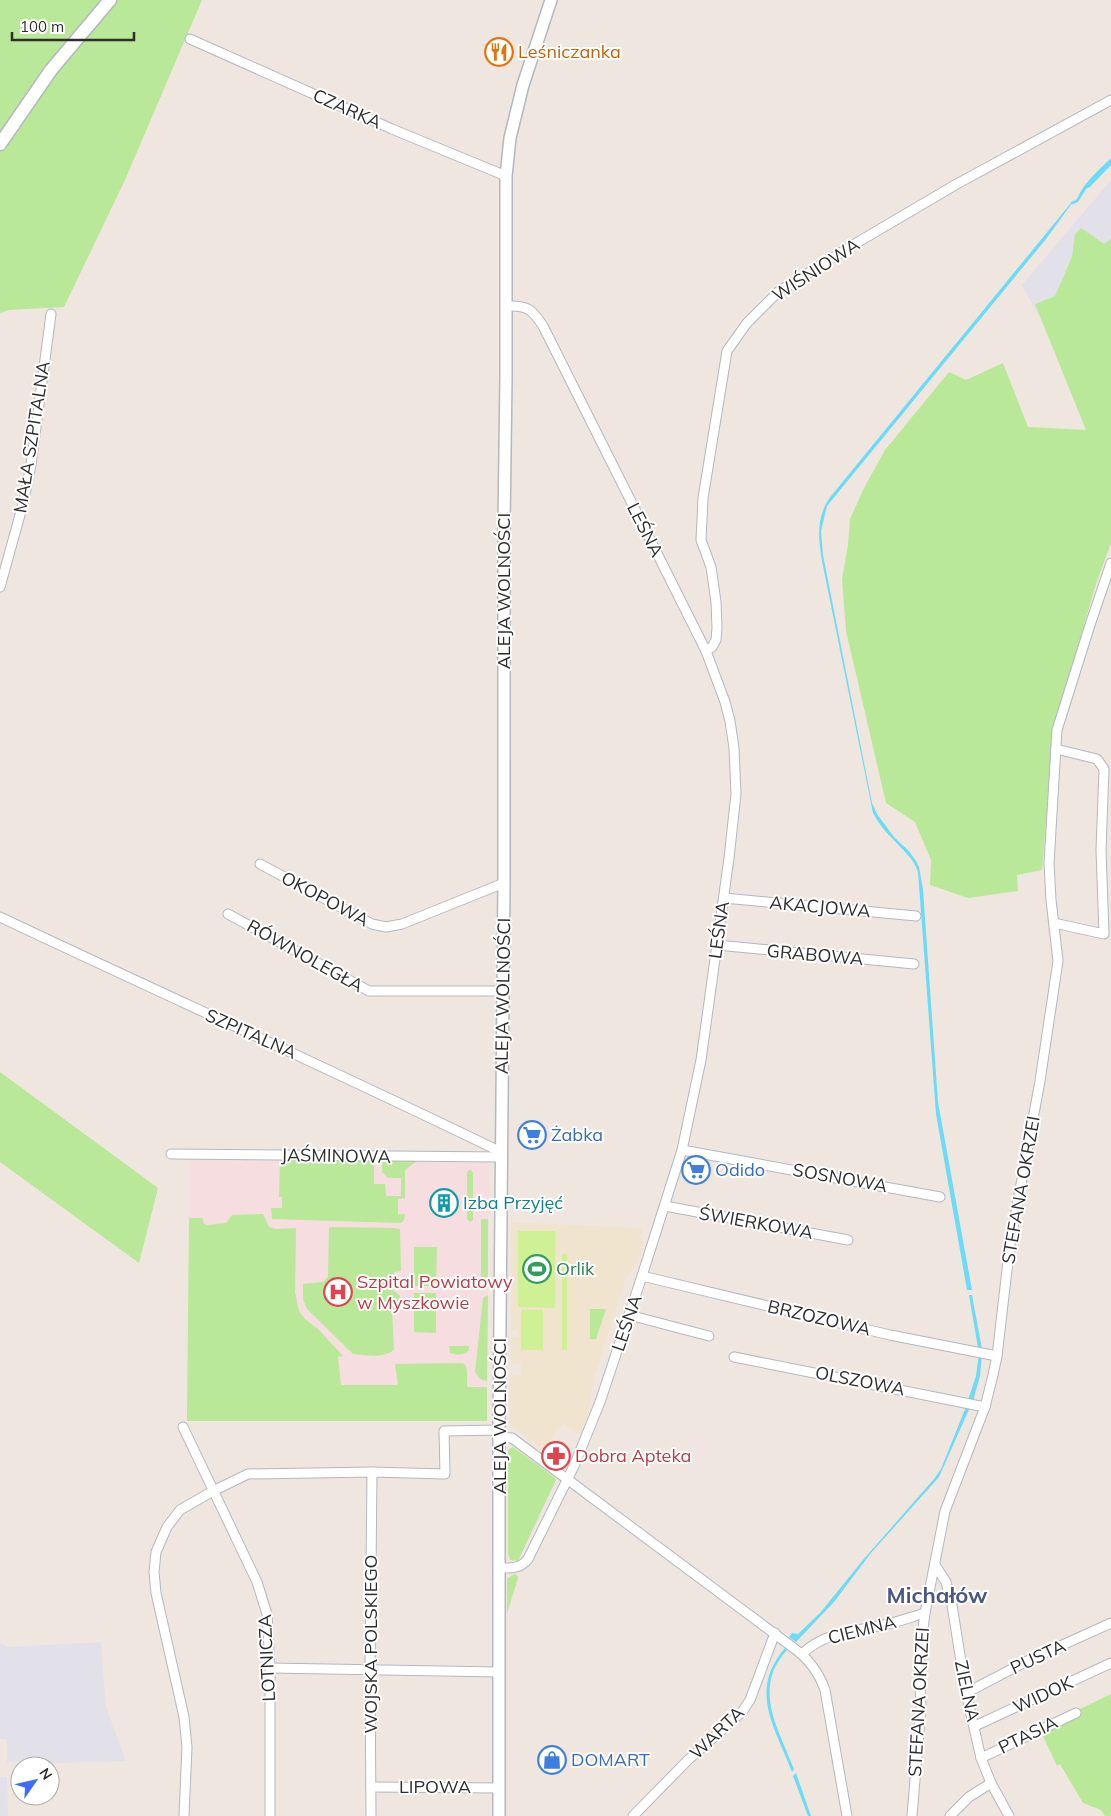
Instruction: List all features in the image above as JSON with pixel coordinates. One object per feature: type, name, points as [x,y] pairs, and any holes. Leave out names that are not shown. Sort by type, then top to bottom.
[{"type":"main road","points":[[0,144],[51,70],[110,0]]},
{"type":"street","name":"ALEJA WOLNOŚCI","points":[[499,1816],[499,1433],[504,883],[506,176],[510,138],[522,92],[551,0]]},
{"type":"street","name":"CZARKA","points":[[190,39],[392,129],[506,176]]},
{"type":"street","name":"WIŚNIOWA","points":[[706,651],[712,647],[716,640],[717,628],[716,602],[711,567],[701,540],[703,498],[727,351],[747,323],[778,292],[853,245],[1111,100]]},
{"type":"street","name":"LEŚNA","points":[[500,1568],[518,1567],[523,1565],[528,1559],[568,1479],[597,1409],[665,1206],[682,1150],[701,1060],[724,898],[736,794],[734,748],[725,702],[706,651],[543,326],[528,308],[520,305],[507,306]]},
{"type":"street","name":"MAŁA SZPITALNA","points":[[0,587],[23,504],[31,464],[51,314]]},
{"type":"street","name":"STEFANA OKRZEI","points":[[912,1816],[921,1707],[919,1662],[925,1613],[945,1511],[982,1406],[997,1356],[1010,1244],[1040,1081],[1058,961],[1049,863],[1057,730],[1111,562]]},
{"type":"street","points":[[1054,923],[1104,934],[1101,850],[1104,769],[1097,759],[1056,749]]},
{"type":"street","name":"OKOPOWA","points":[[260,864],[372,924],[386,927],[402,924],[504,883]]},
{"type":"street","name":"AKACJOWA","points":[[724,898],[916,916]]},
{"type":"street","name":"RÓWNOLEGŁA","points":[[228,914],[369,991],[503,990]]},
{"type":"street","name":"SZPITALNA","points":[[0,917],[199,1011],[399,1102],[501,1155]]},
{"type":"street","name":"GRABOWA","points":[[717,945],[914,964]]},
{"type":"street","name":"SOSNOWA","points":[[682,1150],[940,1197]]},
{"type":"street","name":"JAŚMINOWA","points":[[171,1154],[501,1155]]},
{"type":"street","name":"ŚWIERKOWA","points":[[665,1206],[848,1240]]},
{"type":"street","name":"BRZOZOWA","points":[[642,1276],[880,1333],[970,1349],[997,1356]]},
{"type":"street","points":[[629,1315],[709,1336]]},
{"type":"street","name":"OLSZOWA","points":[[734,1357],[982,1406]]},
{"type":"street","name":"LOTNICZA","points":[[183,1427],[257,1582],[267,1614],[270,1668],[270,1816]]},
{"type":"street","points":[[184,1816],[187,1747],[184,1717],[156,1593],[154,1572],[156,1552],[167,1527],[180,1510],[213,1490],[248,1474],[372,1472],[445,1474],[444,1431],[499,1433],[512,1438],[799,1651],[815,1669],[825,1690],[847,1816]]},
{"type":"street","name":"WOJSKA POLSKIEGO","points":[[371,1816],[372,1472]]},
{"type":"street","name":"ZIELNA","points":[[935,1565],[946,1582],[952,1605],[966,1693],[981,1758],[991,1783],[1009,1816]]},
{"type":"street","name":"CIEMNA","points":[[799,1651],[822,1639],[845,1632],[886,1625],[925,1613]]},
{"type":"street","name":"PUSTA","points":[[966,1693],[1027,1661],[1111,1623]]},
{"type":"street","name":"WARTA","points":[[633,1816],[688,1760],[742,1712],[750,1700],[775,1633]]},
{"type":"street","name":"WIDOK","points":[[975,1726],[1111,1663]]},
{"type":"street","points":[[270,1668],[499,1672]]},
{"type":"street","name":"PTASIA","points":[[981,1758],[1076,1713]]},
{"type":"street","points":[[950,1816],[969,1797],[991,1783]]},
{"type":"street","name":"LIPOWA","points":[[371,1787],[499,1788]]},
{"type":"shaded area","points":[[1111,180],[1111,437],[1103,436],[1022,285]]},
{"type":"shaded area","name":"Szpital Powiatowy w Myszkowie","points":[[190,1160],[489,1160],[487,1421],[187,1421]]},
{"type":"shaded area","points":[[511,1222],[643,1228],[640,1238],[644,1242],[636,1266],[626,1278],[595,1374],[588,1413],[580,1436],[563,1423],[544,1451],[511,1426],[510,1422],[510,1375],[521,1375],[521,1364],[511,1364],[511,1337],[518,1337],[518,1330],[511,1330]]},
{"type":"shaded area","points":[[101,1642],[106,1707],[126,1761],[60,1763],[60,1756],[10,1756],[10,1762],[7,1762],[7,1740],[0,1739],[0,1643],[7,1647]]},
{"type":"shaded area","points":[[0,1777],[7,1777],[8,1816],[0,1816]]},
{"type":"green space","points":[[0,0],[202,0],[125,180],[64,307],[9,310],[0,313]]},
{"type":"green space","points":[[1081,228],[1104,244],[1111,239],[1111,543],[1096,584],[1054,728],[1042,870],[1017,875],[1018,891],[968,898],[930,885],[931,860],[915,822],[886,803],[846,631],[842,579],[850,519],[864,488],[885,450],[949,372],[966,380],[1003,363],[1028,427],[1086,430],[1035,304],[1055,296],[1072,257],[1075,234]]},
{"type":"green space","points":[[0,1072],[158,1188],[139,1263],[0,1162]]},
{"type":"green space","points":[[280,1160],[374,1160],[374,1184],[385,1184],[386,1196],[401,1196],[401,1178],[388,1178],[382,1172],[382,1163],[387,1160],[420,1160],[405,1170],[405,1198],[398,1199],[398,1214],[405,1214],[404,1220],[401,1223],[272,1219],[271,1208],[282,1208],[282,1197],[279,1197]]},
{"type":"green space","points":[[469,1170],[473,1173],[473,1198],[467,1198],[467,1172]]},
{"type":"green space","points":[[473,1201],[473,1220],[470,1222],[467,1219],[467,1202]]},
{"type":"green space","points":[[263,1214],[269,1227],[275,1229],[296,1228],[295,1292],[299,1311],[343,1356],[338,1357],[341,1385],[398,1385],[395,1364],[462,1363],[465,1364],[467,1370],[467,1387],[487,1387],[487,1421],[187,1421],[189,1218],[202,1218],[204,1224],[208,1225],[226,1223],[232,1215]]},
{"type":"green space","points":[[481,1219],[488,1219],[488,1285],[481,1276]]},
{"type":"green space","points":[[329,1227],[400,1229],[401,1271],[394,1272],[393,1290],[400,1296],[400,1310],[392,1311],[394,1350],[389,1353],[374,1356],[353,1354],[307,1309],[303,1299],[303,1284],[323,1282],[328,1277]]},
{"type":"green space","name":"Orlik","points":[[518,1231],[555,1231],[555,1308],[518,1307]]},
{"type":"green space","points":[[414,1247],[437,1247],[436,1286],[414,1286]]},
{"type":"green space","points":[[562,1254],[567,1254],[567,1350],[562,1350]]},
{"type":"green space","points":[[414,1293],[436,1293],[436,1333],[414,1332]]},
{"type":"green space","points":[[488,1295],[487,1381],[480,1379],[475,1372],[483,1298]]},
{"type":"green space","points":[[590,1309],[606,1309],[596,1339],[590,1339]]},
{"type":"green space","points":[[521,1310],[543,1310],[543,1350],[521,1350]]},
{"type":"green space","points":[[449,1346],[469,1346],[469,1350],[462,1354],[450,1353]]},
{"type":"green space","points":[[513,1447],[556,1480],[518,1561],[510,1560],[508,1554],[508,1450]]},
{"type":"green space","points":[[514,1574],[518,1578],[507,1614],[507,1579]]},
{"type":"green space","points":[[1111,1694],[1111,1816],[1105,1816],[1101,1810],[1083,1803],[1060,1764],[1057,1766],[1042,1734],[1078,1710]]},
{"type":"water","points":[[1111,158],[1111,165],[1090,187],[1085,189],[1077,201],[1086,184]]},
{"type":"water","points":[[1073,202],[1046,239],[827,506],[821,531],[823,555],[872,803],[877,814],[894,837],[909,851],[919,867],[923,889],[938,1102],[972,1290],[967,1290],[936,1114],[918,872],[910,858],[879,823],[873,813],[822,561],[819,527],[823,511],[831,496]]},
{"type":"water","points":[[969,1295],[972,1295],[982,1349],[978,1348]]},
{"type":"water","points":[[979,1353],[982,1354],[980,1376],[973,1401],[968,1400],[976,1376]]},
{"type":"water","points":[[967,1404],[971,1405],[939,1477],[871,1553],[834,1602],[796,1642],[789,1637],[792,1633],[798,1634],[820,1613],[863,1560],[934,1479],[941,1469]]},
{"type":"water","points":[[785,1648],[787,1650],[777,1664],[771,1679],[770,1694],[771,1708],[794,1769],[792,1772],[768,1709],[766,1694],[768,1679],[774,1664]]},
{"type":"water","points":[[796,1773],[811,1816],[808,1816],[793,1776]]},
{"type":"waterway","points":[[1072,203],[1077,201],[1086,187]]},
{"type":"place","name":"Leśniczanka","points":[[499,52]]},
{"type":"place","name":"Żabka","points":[[532,1135]]},
{"type":"place","name":"Odido","points":[[696,1170]]},
{"type":"place","name":"Izba Przyjęć","points":[[444,1203]]},
{"type":"place","name":"Orlik","points":[[537,1269]]},
{"type":"place","name":"Szpital Powiatowy w Myszkowie","points":[[338,1292]]},
{"type":"place","name":"Dobra Apteka","points":[[556,1456]]},
{"type":"place","name":"DOMART","points":[[552,1760]]},
{"type":"district","name":"Michałów","points":[[937,1595]]}]
